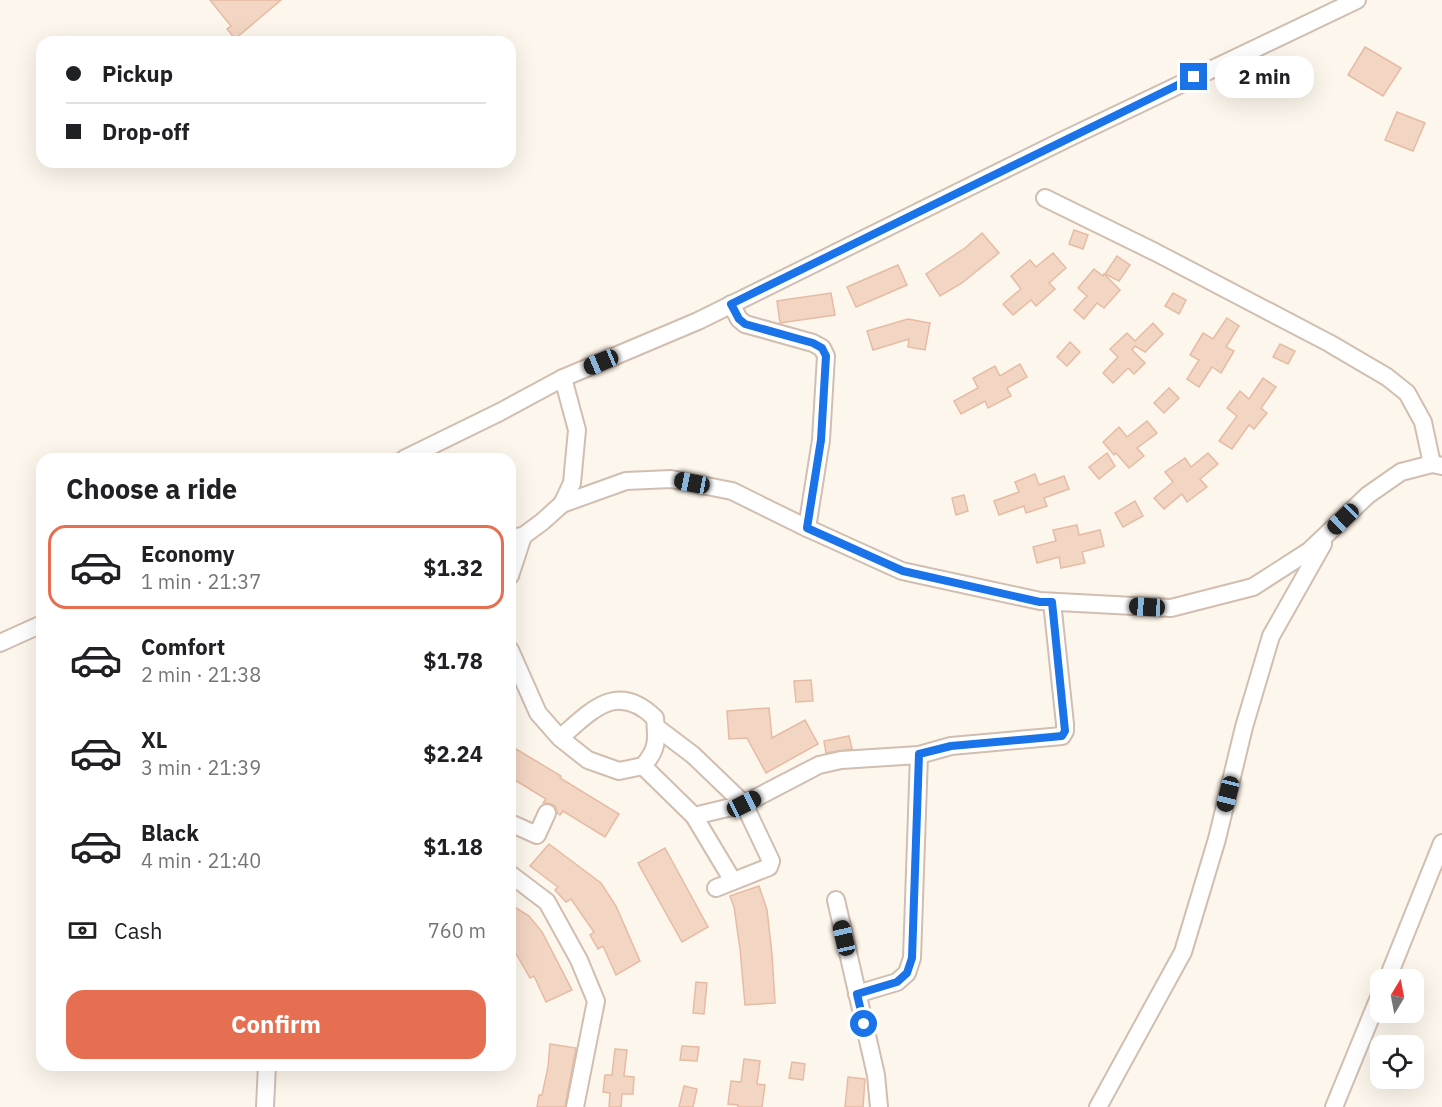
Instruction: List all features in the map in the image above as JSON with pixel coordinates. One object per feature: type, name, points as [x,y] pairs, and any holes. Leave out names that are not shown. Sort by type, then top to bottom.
[{"type":"street","points":[[416,453],[563,378],[698,321],[1066,139],[1357,0]]},
{"type":"street","points":[[517,537],[562,504],[626,481],[671,479],[732,491],[903,571],[1040,602],[1171,608],[1253,587],[1309,551],[1368,495],[1401,472],[1437,465],[1422,422],[1407,393],[1387,377],[1329,343],[1226,289],[1045,198]]},
{"type":"street","points":[[731,304],[739,319],[745,324],[813,343],[822,348],[826,356],[821,440],[807,528]]},
{"type":"street","points":[[562,504],[572,483],[577,429],[563,378]]},
{"type":"street","points":[[1098,1107],[1183,952],[1217,839],[1244,727],[1271,636],[1331,530]]},
{"type":"street","points":[[694,816],[744,804],[819,765],[841,760],[919,754],[951,746],[1062,736],[1065,724],[1052,602]]},
{"type":"street","points":[[0,643],[36,627]]},
{"type":"street","points":[[516,664],[538,713],[560,738],[588,760],[619,771],[643,766],[653,754],[657,741],[656,718],[643,706],[626,701],[607,702],[589,713],[560,738]]},
{"type":"street","points":[[656,727],[693,754],[744,804],[768,854],[771,864],[769,867],[716,888]]},
{"type":"street","points":[[857,994],[897,982],[907,973],[912,958],[919,754]]},
{"type":"street","points":[[643,766],[694,816],[733,881]]},
{"type":"street","points":[[516,826],[537,835],[547,813]]},
{"type":"street","points":[[1390,969],[1442,843]]},
{"type":"street","points":[[516,879],[547,902],[579,960],[596,1002],[575,1107]]},
{"type":"street","points":[[836,900],[876,1075],[879,1107]]},
{"type":"street","points":[[1334,1107],[1370,1019]]},
{"type":"street","points":[[265,1107],[267,1071]]},
{"type":"building","points":[[210,0],[281,0],[239,36],[233,36],[227,29],[231,26]]},
{"type":"building","points":[[1365,47],[1401,68],[1383,96],[1348,75]]},
{"type":"building","points":[[1397,112],[1425,123],[1413,151],[1385,140]]},
{"type":"building","points":[[1074,230],[1088,235],[1083,249],[1069,244]]},
{"type":"building","points":[[982,233],[999,253],[962,283],[940,296],[926,274],[965,248]]},
{"type":"building","points":[[1053,253],[1066,268],[1049,283],[1055,289],[1036,306],[1031,300],[1013,315],[1003,304],[1021,289],[1011,276],[1030,260],[1036,267]]},
{"type":"building","points":[[1117,256],[1130,265],[1119,281],[1105,274]]},
{"type":"building","points":[[898,265],[907,285],[856,307],[847,287]]},
{"type":"building","points":[[1094,269],[1103,276],[1104,274],[1120,290],[1104,308],[1097,303],[1084,319],[1074,310],[1087,296],[1078,288]]},
{"type":"building","points":[[831,293],[835,315],[780,323],[777,301]]},
{"type":"building","points":[[1173,293],[1186,300],[1179,314],[1165,306]]},
{"type":"building","points":[[1227,318],[1239,326],[1226,347],[1234,351],[1221,373],[1212,367],[1199,387],[1187,379],[1199,360],[1190,355],[1203,333],[1213,339]]},
{"type":"building","points":[[908,319],[930,323],[925,350],[908,347],[909,339],[873,350],[867,331]]},
{"type":"building","points":[[1153,323],[1163,334],[1145,352],[1135,346],[1132,350],[1145,363],[1134,374],[1128,368],[1113,383],[1103,373],[1118,357],[1110,349],[1127,333],[1135,341]]},
{"type":"building","points":[[1070,342],[1080,352],[1067,366],[1057,357]]},
{"type":"building","points":[[1280,344],[1295,351],[1288,364],[1273,357]]},
{"type":"building","points":[[1020,364],[1027,377],[1007,388],[1011,396],[988,408],[985,401],[961,414],[954,401],[978,388],[973,378],[995,366],[1000,376]]},
{"type":"building","points":[[1263,378],[1276,387],[1261,408],[1267,413],[1254,429],[1249,425],[1232,449],[1219,441],[1237,416],[1227,408],[1240,391],[1249,399]]},
{"type":"building","points":[[1169,388],[1179,398],[1164,413],[1154,403]]},
{"type":"building","points":[[1147,421],[1157,433],[1137,448],[1144,456],[1129,468],[1103,442],[1119,427],[1127,437]]},
{"type":"building","points":[[1107,453],[1115,466],[1099,479],[1089,467]]},
{"type":"building","points":[[1208,453],[1218,464],[1200,479],[1207,487],[1187,502],[1182,494],[1164,509],[1154,498],[1173,482],[1165,472],[1185,458],[1191,467]]},
{"type":"building","points":[[1035,474],[1039,485],[1064,476],[1069,489],[1044,498],[1047,506],[1026,513],[1024,506],[999,515],[994,501],[1019,492],[1015,482]]},
{"type":"building","points":[[964,495],[968,511],[956,515],[952,498]]},
{"type":"building","points":[[1135,501],[1143,516],[1123,527],[1115,513]]},
{"type":"building","points":[[1077,525],[1079,535],[1100,530],[1104,546],[1082,552],[1085,563],[1061,568],[1059,557],[1037,563],[1033,547],[1056,541],[1053,530]]},
{"type":"building","points":[[811,680],[813,701],[796,702],[794,681]]},
{"type":"building","points":[[769,708],[772,738],[805,720],[818,744],[766,773],[747,738],[729,739],[727,711]]},
{"type":"building","points":[[849,736],[852,749],[826,753],[824,741]]},
{"type":"building","points":[[516,749],[619,814],[605,837],[563,811],[560,815],[552,804],[543,803],[546,799],[516,781]]},
{"type":"building","points":[[549,844],[601,883],[616,906],[640,961],[616,975],[603,946],[598,949],[590,935],[594,932],[571,899],[566,902],[555,890],[558,887],[530,866]]},
{"type":"building","points":[[665,848],[708,927],[682,942],[638,863]]},
{"type":"building","points":[[759,886],[767,910],[775,1003],[745,1005],[740,949],[734,907],[730,896]]},
{"type":"building","points":[[516,908],[529,916],[542,932],[572,990],[546,1002],[534,976],[530,978],[516,954]]},
{"type":"building","points":[[696,982],[707,983],[704,1014],[693,1013]]},
{"type":"building","points":[[550,1044],[576,1048],[565,1107],[537,1107],[548,1067]]},
{"type":"building","points":[[682,1046],[699,1047],[697,1061],[680,1060]]},
{"type":"building","points":[[615,1049],[627,1050],[624,1076],[634,1077],[633,1094],[622,1094],[621,1107],[609,1107],[610,1093],[603,1092],[605,1075],[612,1075]]},
{"type":"building","points":[[744,1059],[760,1061],[757,1084],[765,1085],[762,1107],[738,1107],[738,1105],[728,1104],[731,1081],[741,1082]]},
{"type":"building","points":[[792,1062],[805,1064],[803,1080],[789,1078]]},
{"type":"building","points":[[848,1077],[865,1079],[863,1107],[845,1107]]},
{"type":"building","points":[[684,1086],[697,1089],[693,1107],[679,1107]]},
{"type":"route","points":[[864,1024],[857,994],[897,982],[907,973],[912,958],[919,754],[951,746],[1062,736],[1065,731],[1052,602],[1040,602],[903,571],[807,528],[821,440],[826,356],[822,348],[813,343],[745,324],[739,319],[731,304],[1194,77]]}]
